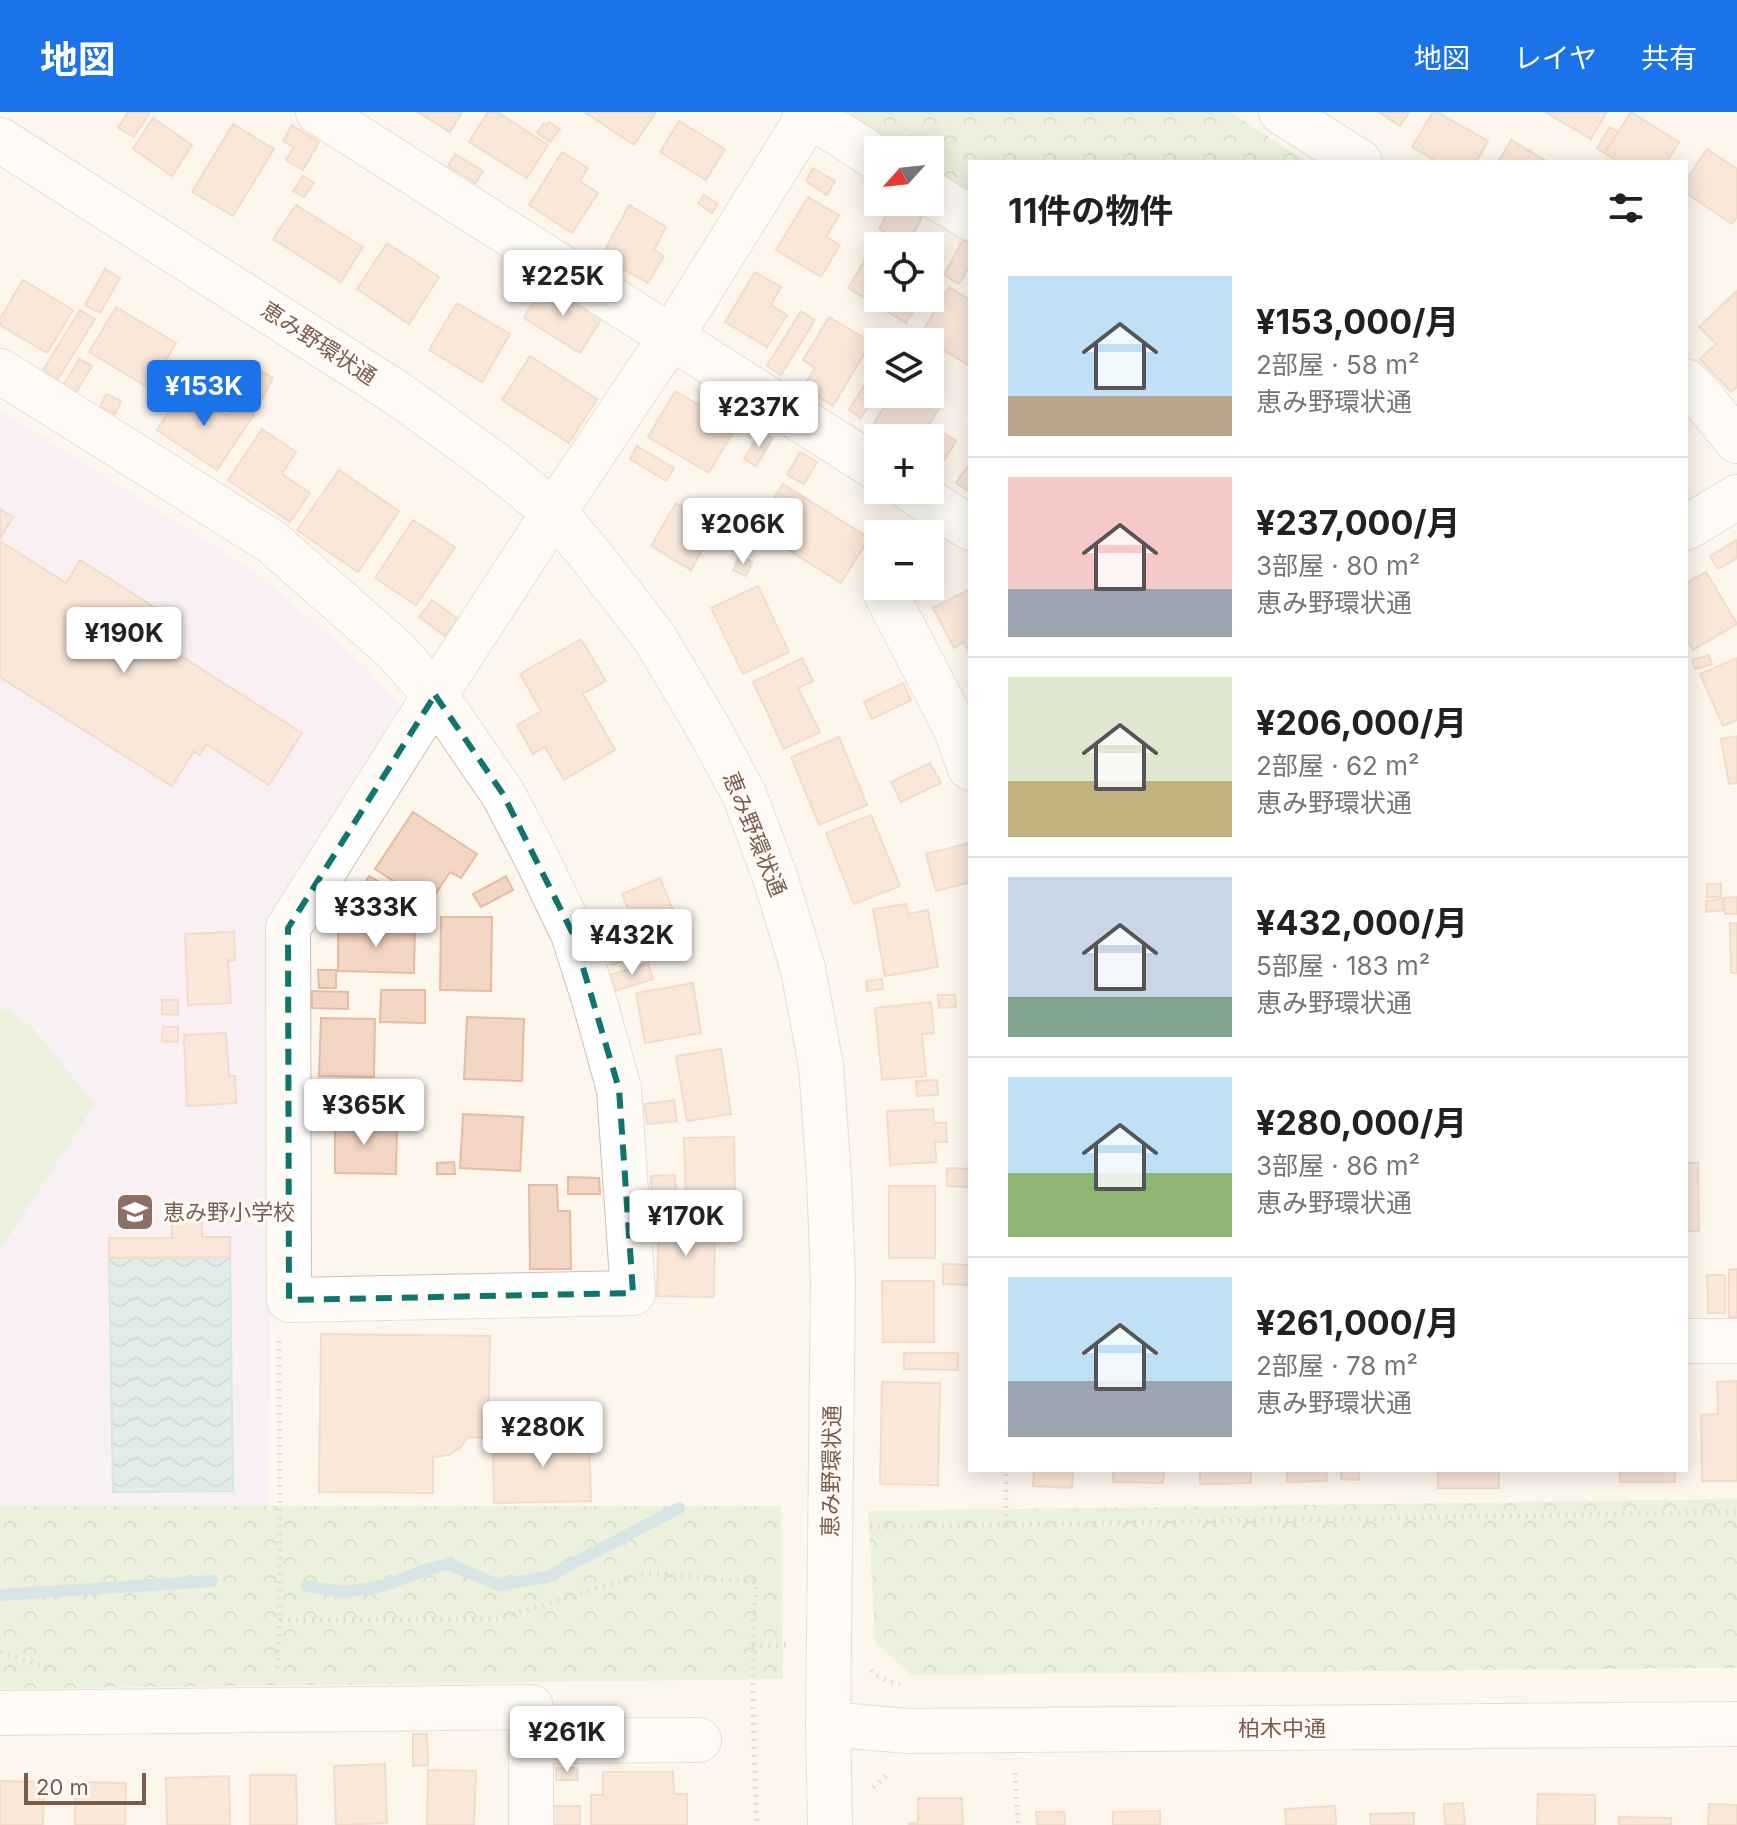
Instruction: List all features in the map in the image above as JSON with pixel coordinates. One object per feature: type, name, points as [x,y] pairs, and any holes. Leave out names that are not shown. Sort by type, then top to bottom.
[{"type":"street","points":[[318,112],[864,460]]},
{"type":"street","points":[[1281,112],[1357,160]]},
{"type":"street","points":[[0,371],[272,542],[394,649],[435,695],[503,794],[573,934],[619,1089],[633,1293],[289,1300],[288,928],[435,695],[671,337],[808,113],[864,150]]},
{"type":"street","name":"恵み野環状通","points":[[0,140],[397,393],[496,465],[554,512],[654,637],[744,794],[775,877],[803,969],[821,1066],[830,1192],[833,1297],[828,1724],[830,1825]]},
{"type":"street","points":[[944,202],[968,217]]},
{"type":"street","points":[[1688,383],[1737,441]]},
{"type":"street","points":[[1688,527],[1737,497]]},
{"type":"street","points":[[889,600],[956,729],[968,762]]},
{"type":"street","points":[[1688,1341],[1737,1341]]},
{"type":"street","points":[[0,1713],[531,1707],[531,1825]]},
{"type":"street","name":"柏木中通","points":[[828,1724],[908,1731],[1737,1724]]},
{"type":"street","points":[[531,1741],[699,1740]]},
{"type":"path","points":[[276,1680],[280,1620],[280,1322],[289,1300]]},
{"type":"path","points":[[1006,1472],[1006,1524]]},
{"type":"path","points":[[860,1527],[1737,1512]]},
{"type":"path","points":[[280,1620],[497,1619],[649,1573],[756,1582],[752,1738],[757,1825]]},
{"type":"path","points":[[752,1646],[829,1643]]},
{"type":"path","points":[[0,1652],[58,1671]]},
{"type":"path","points":[[1015,1772],[1018,1825]]},
{"type":"highlighted area","points":[[435,695],[503,794],[573,934],[619,1089],[633,1293],[289,1300],[288,928]]},
{"type":"shaded area","name":"恵み野小学校","points":[[0,410],[255,572],[365,666],[405,712],[272,918],[269,1507],[0,1506]]},
{"type":"green space","points":[[852,112],[1231,112],[1304,160],[968,160],[968,191],[944,176],[944,136],[882,136],[852,117]]},
{"type":"green space","points":[[0,1006],[31,1026],[95,1104],[0,1250]]},
{"type":"green space","points":[[1737,1499],[1737,1668],[911,1675],[875,1642],[868,1511]]},
{"type":"green space","points":[[0,1506],[781,1506],[783,1679],[0,1689]]},
{"type":"water","points":[[230,1257],[233,1491],[113,1492],[109,1258]]},
{"type":"building","points":[[128,112],[150,112],[134,137],[118,128]]},
{"type":"building","points":[[418,112],[462,112],[450,132]]},
{"type":"building","points":[[488,112],[497,112],[548,145],[527,178],[469,142]]},
{"type":"building","points":[[587,112],[656,112],[634,145]]},
{"type":"building","points":[[1379,112],[1409,112],[1400,126]]},
{"type":"building","points":[[1433,112],[1488,141],[1477,160],[1435,160],[1412,147]]},
{"type":"building","points":[[1545,112],[1607,112],[1591,139]]},
{"type":"building","points":[[1631,112],[1679,142],[1668,160],[1615,160],[1605,153]]},
{"type":"building","points":[[153,118],[192,145],[172,176],[133,149]]},
{"type":"building","points":[[679,121],[725,149],[706,180],[660,152]]},
{"type":"building","points":[[549,122],[560,129],[550,142],[537,133],[544,123],[547,125]]},
{"type":"building","points":[[233,124],[274,149],[233,216],[192,192]]},
{"type":"building","points":[[292,125],[319,142],[303,170],[286,160],[294,147],[283,141]]},
{"type":"building","points":[[1610,127],[1618,132],[1604,153],[1597,148]]},
{"type":"building","points":[[1511,140],[1545,160],[1499,160]]},
{"type":"building","points":[[1707,149],[1737,169],[1737,217],[1732,224],[1688,194],[1688,177]]},
{"type":"building","points":[[562,152],[588,168],[580,181],[598,193],[572,233],[529,205]]},
{"type":"building","points":[[455,154],[483,171],[476,183],[448,166]]},
{"type":"building","points":[[813,168],[835,181],[827,195],[806,181]]},
{"type":"building","points":[[303,176],[314,183],[304,197],[293,191]]},
{"type":"building","points":[[704,195],[718,204],[712,213],[698,203]]},
{"type":"building","points":[[808,197],[839,215],[826,237],[840,245],[821,277],[776,250]]},
{"type":"building","points":[[296,205],[363,247],[341,282],[273,239]]},
{"type":"building","points":[[629,205],[666,227],[654,250],[664,256],[648,283],[601,257]]},
{"type":"building","points":[[886,216],[922,217],[915,232],[885,232],[879,229]]},
{"type":"building","points":[[963,240],[968,243],[968,268],[959,284],[944,275]]},
{"type":"building","points":[[387,243],[439,277],[409,324],[357,289]]},
{"type":"building","points":[[864,262],[864,298],[848,288]]},
{"type":"building","points":[[105,269],[120,278],[100,313],[85,305]]},
{"type":"building","points":[[755,272],[781,287],[771,305],[787,315],[767,347],[725,322]]},
{"type":"building","points":[[23,280],[73,310],[47,353],[0,325],[0,319]]},
{"type":"building","points":[[545,283],[602,318],[580,353],[524,318]]},
{"type":"building","points":[[949,287],[968,299],[968,365],[944,350],[944,328],[925,328],[934,312],[944,312],[944,295]]},
{"type":"building","points":[[1737,291],[1737,387],[1731,392],[1700,359],[1716,344],[1699,327]]},
{"type":"building","points":[[457,303],[510,334],[482,382],[429,350]]},
{"type":"building","points":[[116,307],[176,343],[149,388],[89,352]]},
{"type":"building","points":[[80,310],[95,319],[58,379],[43,370]]},
{"type":"building","points":[[801,311],[815,320],[781,375],[767,366]]},
{"type":"building","points":[[888,312],[913,312],[906,323]]},
{"type":"building","points":[[829,317],[864,338],[864,354],[833,406],[803,387],[815,368],[803,360]]},
{"type":"building","points":[[530,356],[597,399],[569,443],[502,400]]},
{"type":"building","points":[[79,359],[92,366],[75,394],[63,386]]},
{"type":"building","points":[[262,372],[273,378],[258,406],[247,400]]},
{"type":"building","points":[[864,386],[864,408],[867,408],[861,418],[849,410]]},
{"type":"building","points":[[184,388],[227,416],[237,402],[254,414],[217,470],[157,430]]},
{"type":"building","points":[[675,391],[736,427],[709,473],[648,437]]},
{"type":"building","points":[[106,394],[121,401],[115,414],[100,407]]},
{"type":"building","points":[[884,408],[939,408],[929,424],[874,424]]},
{"type":"building","points":[[262,429],[296,452],[282,474],[310,493],[290,522],[228,480]]},
{"type":"building","points":[[762,431],[773,438],[756,466],[744,459]]},
{"type":"building","points":[[944,433],[956,441],[944,460]]},
{"type":"building","points":[[637,446],[674,468],[666,481],[630,459]]},
{"type":"building","points":[[800,452],[817,462],[804,484],[787,475]]},
{"type":"building","points":[[968,466],[968,491],[956,483]]},
{"type":"building","points":[[339,470],[399,511],[358,572],[297,530]]},
{"type":"building","points":[[783,484],[864,535],[864,546],[841,583],[755,529]]},
{"type":"building","points":[[676,503],[716,526],[691,570],[651,546]]},
{"type":"building","points":[[0,509],[13,517],[0,538]]},
{"type":"building","points":[[413,520],[455,547],[416,605],[375,578]]},
{"type":"building","points":[[1737,540],[1737,558],[1718,569],[1710,556]]},
{"type":"building","points":[[0,541],[66,583],[80,560],[154,607],[140,630],[302,733],[269,785],[206,744],[200,755],[194,751],[172,786],[0,677]]},
{"type":"building","points":[[740,555],[752,562],[746,576],[733,570]]},
{"type":"building","points":[[1706,572],[1737,624],[1693,650],[1688,641],[1688,582]]},
{"type":"building","points":[[758,586],[789,652],[743,674],[711,608]]},
{"type":"building","points":[[968,590],[968,649],[964,642],[954,648],[933,608]]},
{"type":"building","points":[[432,600],[458,619],[445,636],[419,617]]},
{"type":"building","points":[[581,639],[606,681],[583,694],[615,750],[564,780],[545,747],[533,754],[517,725],[541,711],[520,674]]},
{"type":"building","points":[[1709,655],[1712,664],[1695,669],[1692,660]]},
{"type":"building","points":[[802,658],[813,681],[798,688],[820,732],[784,749],[753,682]]},
{"type":"building","points":[[1737,658],[1737,720],[1723,726],[1700,674]]},
{"type":"building","points":[[903,683],[911,700],[872,719],[864,702]]},
{"type":"building","points":[[1737,736],[1737,783],[1729,784],[1721,739]]},
{"type":"building","points":[[839,737],[867,805],[819,825],[791,757]]},
{"type":"building","points":[[930,763],[941,783],[901,802],[891,782]]},
{"type":"building","points":[[413,812],[477,854],[461,878],[450,872],[429,904],[375,869]]},
{"type":"building","points":[[871,815],[900,886],[854,904],[826,833]]},
{"type":"building","points":[[968,844],[968,883],[936,891],[926,854]]},
{"type":"building","points":[[369,876],[397,892],[389,906],[361,890]]},
{"type":"building","points":[[506,876],[513,890],[481,907],[473,894]]},
{"type":"building","points":[[660,878],[685,940],[647,954],[622,894]]},
{"type":"building","points":[[1707,884],[1721,884],[1721,897],[1707,897]]},
{"type":"building","points":[[1737,897],[1737,914],[1725,914],[1724,898]]},
{"type":"building","points":[[1722,899],[1723,910],[1706,912],[1706,901]]},
{"type":"building","points":[[906,904],[908,914],[928,910],[938,967],[885,976],[873,909]]},
{"type":"building","points":[[441,917],[492,917],[491,991],[440,990]]},
{"type":"building","points":[[621,921],[636,954],[613,965],[597,932]]},
{"type":"building","points":[[1730,923],[1737,923],[1737,973],[1731,973]]},
{"type":"building","points":[[338,925],[415,927],[414,973],[338,971]]},
{"type":"building","points":[[234,932],[235,960],[228,960],[231,1003],[188,1005],[185,934]]},
{"type":"building","points":[[648,963],[653,979],[615,991],[610,975]]},
{"type":"building","points":[[318,970],[336,970],[336,988],[319,988]]},
{"type":"building","points":[[882,979],[883,989],[867,991],[866,981]]},
{"type":"building","points":[[693,983],[701,1033],[645,1043],[636,993]]},
{"type":"building","points":[[381,990],[425,990],[425,1023],[380,1022]]},
{"type":"building","points":[[312,991],[348,992],[348,1009],[312,1008]]},
{"type":"building","points":[[938,995],[955,995],[956,1007],[939,1008]]},
{"type":"building","points":[[162,1000],[178,1000],[178,1015],[162,1014]]},
{"type":"building","points":[[931,1002],[934,1033],[922,1034],[926,1076],[882,1080],[875,1008]]},
{"type":"building","points":[[467,1017],[524,1019],[522,1081],[464,1079]]},
{"type":"building","points":[[321,1018],[375,1019],[374,1077],[319,1076]]},
{"type":"building","points":[[163,1027],[178,1027],[178,1042],[162,1041]]},
{"type":"building","points":[[226,1033],[229,1076],[235,1076],[236,1103],[187,1106],[184,1035]]},
{"type":"building","points":[[721,1049],[731,1114],[687,1121],[676,1056]]},
{"type":"building","points":[[937,1080],[938,1095],[917,1096],[916,1081]]},
{"type":"building","points":[[674,1100],[677,1121],[647,1124],[644,1104]]},
{"type":"building","points":[[933,1109],[934,1123],[946,1123],[947,1142],[935,1142],[936,1162],[890,1165],[887,1111]]},
{"type":"building","points":[[463,1114],[523,1117],[520,1171],[460,1168]]},
{"type":"building","points":[[335,1117],[371,1117],[370,1127],[397,1127],[396,1174],[335,1173]]},
{"type":"building","points":[[734,1137],[735,1199],[686,1200],[684,1138]]},
{"type":"building","points":[[454,1162],[455,1174],[437,1174],[437,1163]]},
{"type":"building","points":[[1688,1163],[1698,1163],[1699,1231],[1688,1231]]},
{"type":"building","points":[[947,1168],[968,1169],[968,1187],[947,1186]]},
{"type":"building","points":[[675,1175],[676,1194],[652,1195],[651,1176]]},
{"type":"building","points":[[568,1177],[599,1178],[600,1194],[568,1194]]},
{"type":"building","points":[[529,1185],[557,1185],[558,1211],[570,1211],[571,1269],[530,1269]]},
{"type":"building","points":[[889,1186],[935,1186],[935,1258],[889,1258]]},
{"type":"building","points":[[659,1218],[715,1219],[714,1297],[657,1296]]},
{"type":"building","points":[[172,1220],[202,1220],[202,1237],[230,1237],[230,1257],[109,1258],[109,1238],[172,1238]]},
{"type":"building","points":[[943,1264],[968,1265],[968,1285],[943,1284]]},
{"type":"building","points":[[1737,1269],[1737,1317],[1729,1317],[1729,1270]]},
{"type":"building","points":[[1707,1275],[1725,1275],[1725,1313],[1708,1313]]},
{"type":"building","points":[[882,1281],[934,1281],[934,1342],[883,1342]]},
{"type":"building","points":[[321,1334],[490,1336],[488,1438],[468,1437],[460,1448],[448,1455],[433,1457],[433,1493],[319,1492]]},
{"type":"building","points":[[904,1353],[958,1353],[958,1370],[904,1369]]},
{"type":"building","points":[[1737,1381],[1737,1481],[1702,1481],[1701,1415],[1718,1414],[1717,1382]]},
{"type":"building","points":[[882,1382],[940,1383],[938,1485],[880,1484]]},
{"type":"building","points":[[589,1433],[591,1501],[494,1503],[493,1456],[512,1436]]},
{"type":"building","points":[[1034,1472],[1073,1472],[1072,1488],[1033,1486]]},
{"type":"building","points":[[1113,1472],[1164,1472],[1163,1483],[1113,1482]]},
{"type":"building","points":[[1200,1472],[1251,1472],[1251,1483],[1200,1484]]},
{"type":"building","points":[[1287,1472],[1326,1472],[1327,1481],[1287,1482]]},
{"type":"building","points":[[1341,1472],[1359,1472],[1359,1480],[1341,1479]]},
{"type":"building","points":[[1438,1472],[1499,1472],[1499,1488],[1438,1488]]},
{"type":"building","points":[[1620,1472],[1675,1472],[1675,1482],[1620,1482]]},
{"type":"building","points":[[413,1734],[427,1734],[428,1765],[413,1766]]},
{"type":"building","points":[[385,1764],[387,1823],[336,1825],[334,1766]]},
{"type":"building","points":[[556,1768],[577,1768],[578,1780],[556,1780]]},
{"type":"building","points":[[428,1770],[476,1771],[474,1825],[427,1825]]},
{"type":"building","points":[[603,1772],[673,1772],[674,1794],[687,1794],[687,1825],[591,1825],[591,1795],[603,1795]]},
{"type":"building","points":[[250,1775],[296,1775],[297,1825],[250,1825]]},
{"type":"building","points":[[229,1776],[230,1825],[167,1825],[166,1778]]},
{"type":"building","points":[[0,1781],[44,1782],[43,1825],[0,1825]]},
{"type":"building","points":[[75,1782],[126,1783],[125,1825],[75,1825]]},
{"type":"building","points":[[1538,1794],[1595,1795],[1595,1825],[1537,1825]]},
{"type":"building","points":[[918,1798],[962,1798],[963,1825],[909,1825],[918,1823]]},
{"type":"building","points":[[1463,1803],[1465,1825],[1445,1825],[1444,1804]]},
{"type":"building","points":[[1709,1804],[1737,1805],[1737,1825],[1708,1825]]},
{"type":"building","points":[[552,1806],[580,1806],[580,1825],[552,1825]]},
{"type":"building","points":[[1335,1806],[1336,1825],[1286,1825],[1285,1809]]},
{"type":"building","points":[[1160,1811],[1160,1825],[1113,1825],[1113,1812]]},
{"type":"building","points":[[1036,1812],[1064,1812],[1065,1825],[1037,1825]]},
{"type":"building","points":[[1414,1813],[1414,1825],[1371,1825],[1370,1814]]},
{"type":"building","points":[[1619,1817],[1671,1818],[1671,1825],[1619,1825]]},
{"type":"waterway","points":[[307,1586],[344,1592],[383,1586],[449,1564],[498,1585],[547,1577],[679,1508]]},
{"type":"waterway","points":[[0,1595],[212,1581]]},
{"type":"place","name":"恵み野小学校","points":[[135,1212]]}]
